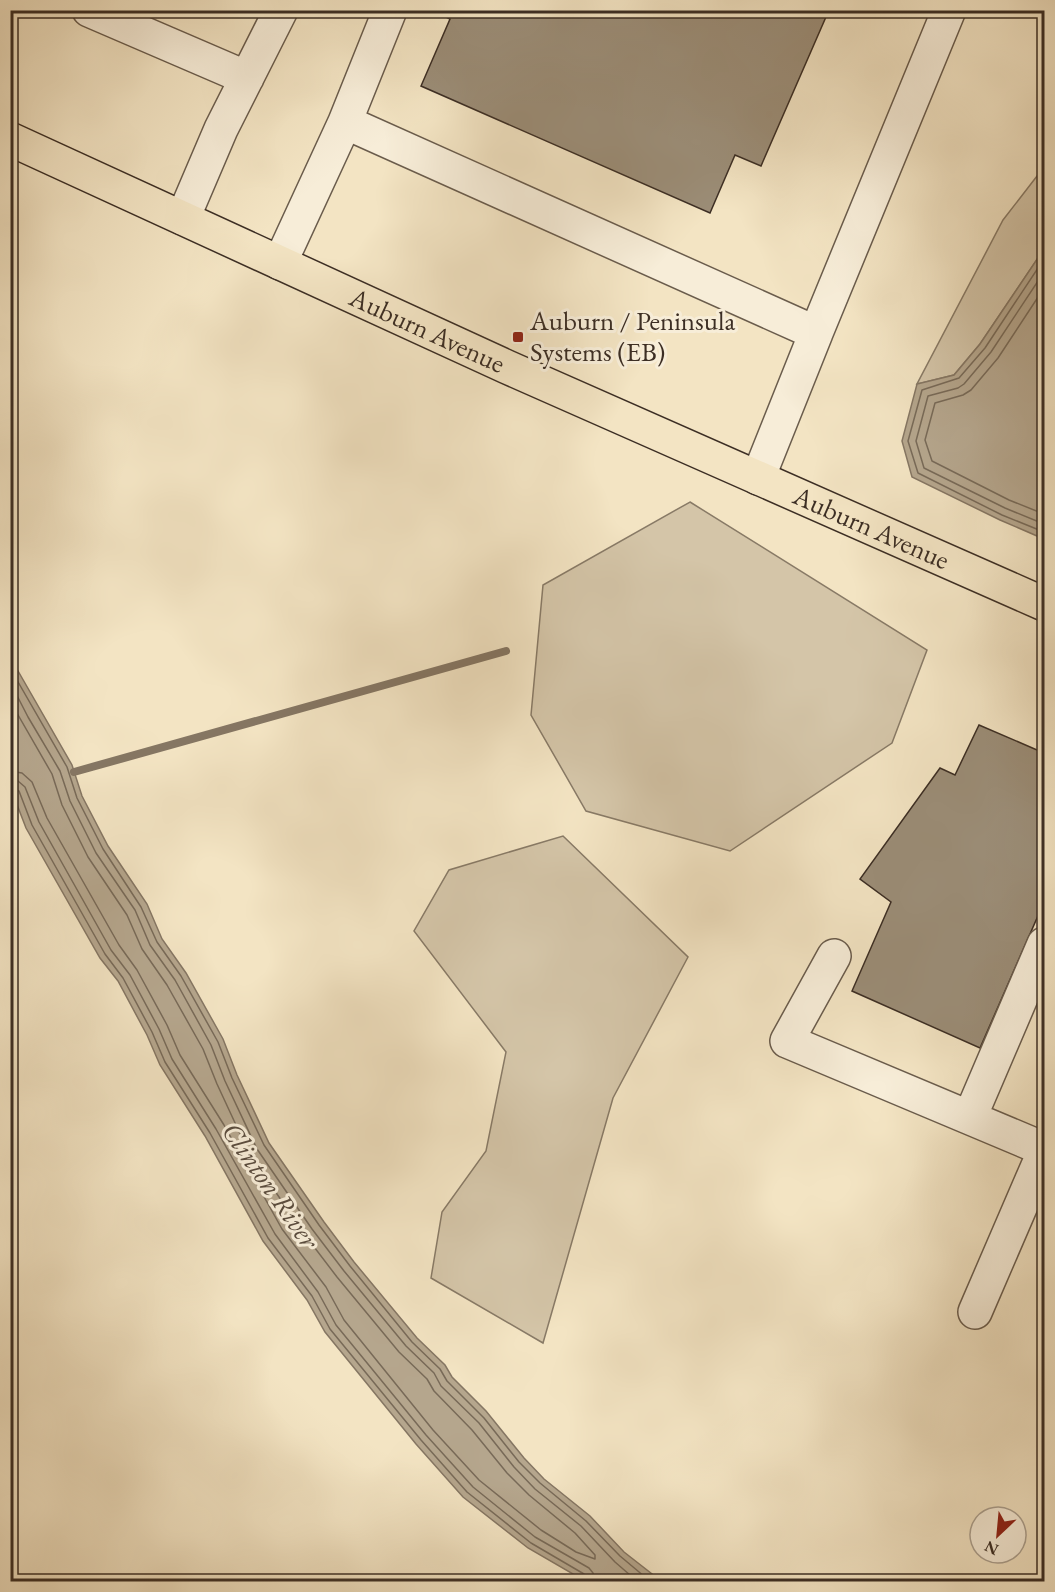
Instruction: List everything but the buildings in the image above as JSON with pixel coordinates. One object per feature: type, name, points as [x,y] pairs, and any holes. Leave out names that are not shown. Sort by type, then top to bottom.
[{"type":"main road","name":"Auburn Avenue","points":[[10,139],[529,376],[1044,604]]},
{"type":"street","points":[[89,10],[247,78]]},
{"type":"street","points":[[183,218],[221,129],[281,10]]},
{"type":"street","points":[[280,263],[345,122],[390,10]]},
{"type":"street","points":[[759,478],[949,10]]},
{"type":"street","points":[[345,122],[816,333]]},
{"type":"street","points":[[970,1118],[1044,944]]},
{"type":"street","points":[[834,956],[787,1041],[1044,1151],[975,1312]]},
{"type":"shaded area","points":[[1044,167],[1044,249],[980,344],[954,375],[917,384],[1003,220]]},
{"type":"shaded area","points":[[690,502],[927,650],[892,743],[730,851],[586,811],[531,715],[543,585]]},
{"type":"shaded area","points":[[563,836],[688,957],[613,1098],[543,1343],[431,1278],[442,1212],[486,1151],[506,1052],[414,931],[449,870]]},
{"type":"water","points":[[1044,249],[1044,539],[912,477],[902,441],[917,384],[954,375],[980,344]]},
{"type":"water","name":"Clinton River","points":[[10,657],[72,765],[82,796],[108,846],[147,904],[162,939],[186,973],[223,1039],[269,1143],[324,1222],[417,1338],[445,1365],[452,1377],[486,1411],[524,1458],[544,1479],[590,1516],[624,1552],[661,1581],[585,1581],[528,1548],[463,1497],[416,1444],[325,1332],[307,1300],[263,1241],[205,1136],[160,1065],[118,981],[100,958],[26,828],[11,789]]},
{"type":"waterway","points":[[74,772],[506,651]]},
{"type":"place","name":"Auburn / Peninsula Systems (EB)","points":[[518,337]]}]
